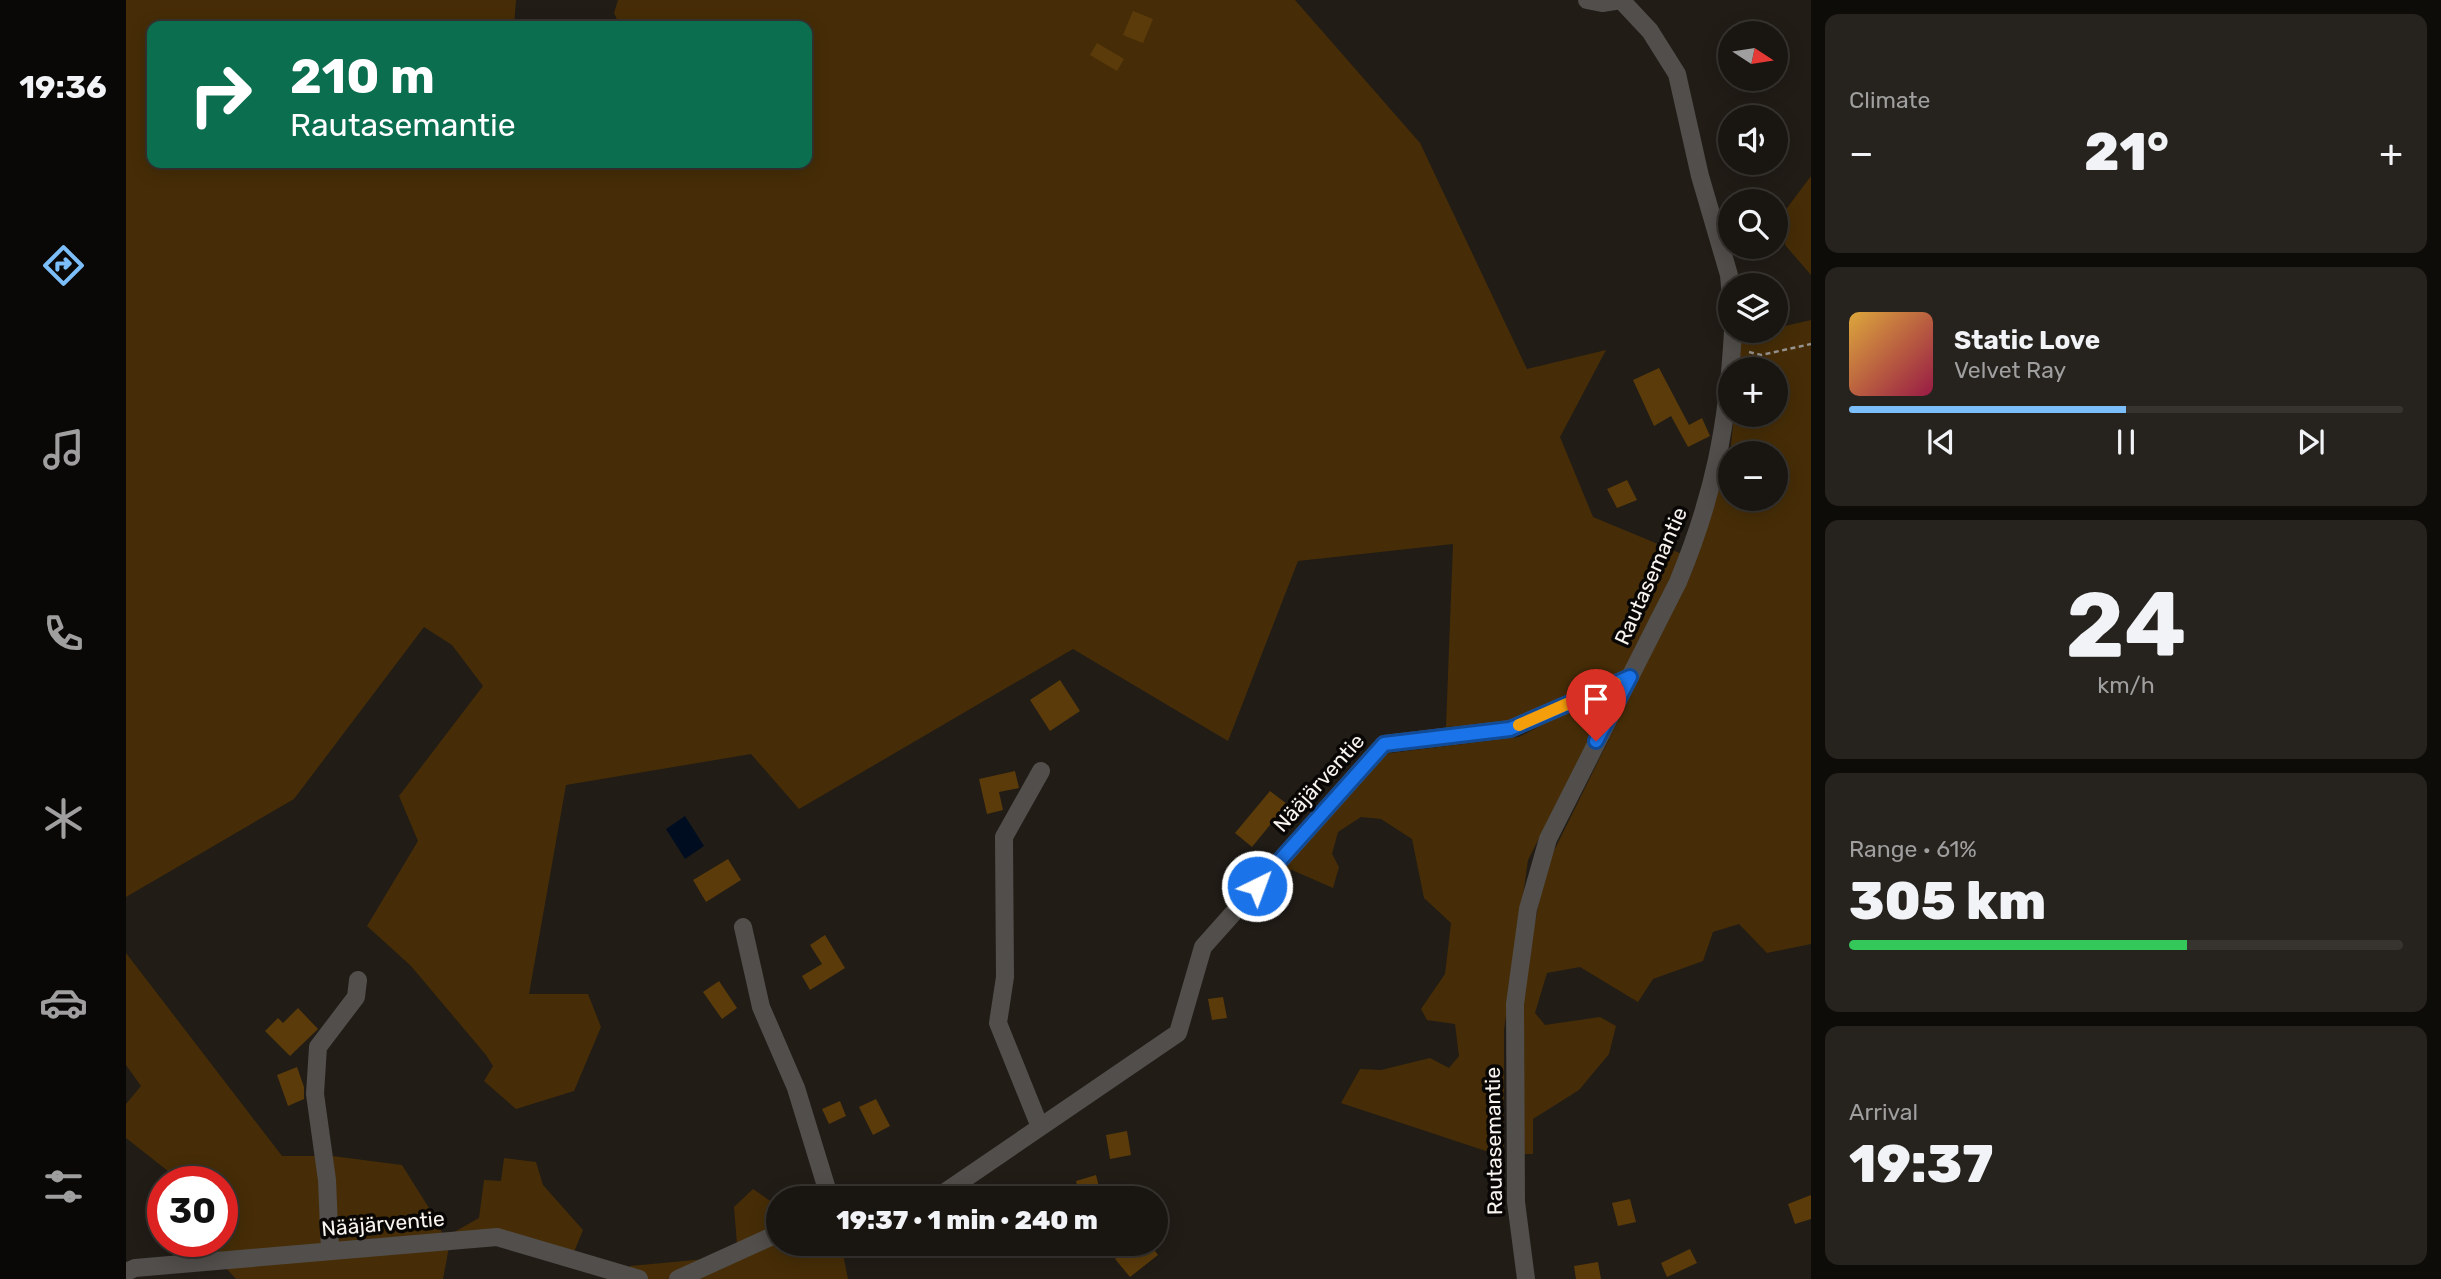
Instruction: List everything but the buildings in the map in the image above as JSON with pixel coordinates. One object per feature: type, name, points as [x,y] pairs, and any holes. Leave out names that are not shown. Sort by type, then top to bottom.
[{"type":"street","points":[[1587,0],[1621,0],[1650,32],[1677,74],[1700,176],[1728,273]]},
{"type":"street","name":"Rautasemantie","points":[[1525,1279],[1516,1202],[1515,1004],[1528,909],[1548,839],[1678,582],[1709,498],[1724,430],[1732,343]]},
{"type":"street","name":"Nääjärventie","points":[[954,1186],[1178,1034],[1203,947],[1384,744],[1510,729],[1630,677]]},
{"type":"street","points":[[1040,1128],[998,1023],[1005,977],[1004,837],[1041,771]]},
{"type":"street","points":[[743,927],[761,1007],[796,1088],[826,1186]]},
{"type":"street","points":[[330,1251],[327,1180],[316,1094],[318,1047],[356,997],[358,980]]},
{"type":"street","name":"Nääjärventie","points":[[126,1272],[135,1268],[497,1237],[639,1279]]},
{"type":"street","points":[[678,1279],[766,1239]]},
{"type":"path","points":[[1738,343],[1761,355],[1811,344]]},
{"type":"shaded area","points":[[126,0],[516,0],[514,21],[147,21],[147,168],[812,168],[812,21],[618,21],[614,13],[618,0],[1295,0],[1420,143],[1527,369],[1606,350],[1560,437],[1593,517],[1682,554],[1625,670],[1511,722],[1446,727],[1453,544],[1298,561],[1228,741],[1073,649],[799,809],[751,754],[566,785],[529,994],[588,994],[601,1027],[574,1091],[516,1109],[484,1081],[493,1066],[486,1055],[411,966],[367,926],[418,841],[399,796],[483,686],[452,645],[424,627],[294,799],[126,897]]},
{"type":"shaded area","points":[[1811,176],[1811,275],[1788,248],[1788,207]]},
{"type":"shaded area","points":[[1811,320],[1811,944],[1767,953],[1739,924],[1713,932],[1703,961],[1653,979],[1638,1002],[1580,967],[1547,973],[1535,1013],[1545,1025],[1600,1017],[1616,1026],[1609,1054],[1579,1090],[1533,1119],[1533,1154],[1524,1154],[1521,998],[1545,869],[1693,569],[1718,492],[1718,511],[1788,511],[1788,441],[1731,441],[1733,427],[1788,427],[1788,357],[1738,357],[1740,343],[1788,343],[1788,325]]},
{"type":"shaded area","points":[[1599,695],[1605,707],[1528,860],[1504,1030],[1504,1157],[1341,1103],[1360,1069],[1381,1070],[1430,1058],[1449,1068],[1459,1056],[1455,1024],[1427,1020],[1421,1009],[1445,974],[1451,923],[1424,898],[1412,839],[1381,819],[1361,817],[1338,832],[1332,854],[1339,867],[1333,888],[1292,870],[1278,871],[1383,754],[1519,737]]},
{"type":"shaded area","points":[[126,953],[282,1156],[332,1156],[402,1165],[434,1216],[449,1247],[443,1279],[236,1279],[216,1257],[238,1257],[238,1166],[162,1166],[126,1138],[126,1104],[141,1086],[126,1065]]},
{"type":"shaded area","points":[[504,1158],[536,1162],[543,1185],[583,1230],[574,1252],[519,1238],[454,1232],[479,1218],[484,1180],[501,1181]]},
{"type":"shaded area","points":[[753,1189],[766,1198],[766,1256],[843,1256],[848,1279],[629,1279],[630,1266],[738,1256],[734,1207]]},
{"type":"water","points":[[685,816],[704,846],[685,859],[666,829]]},
{"type":"slow traffic","points":[[1519,725],[1615,683]]},
{"type":"route","points":[[1257,886],[1384,744],[1510,729],[1630,677],[1596,741]]}]
